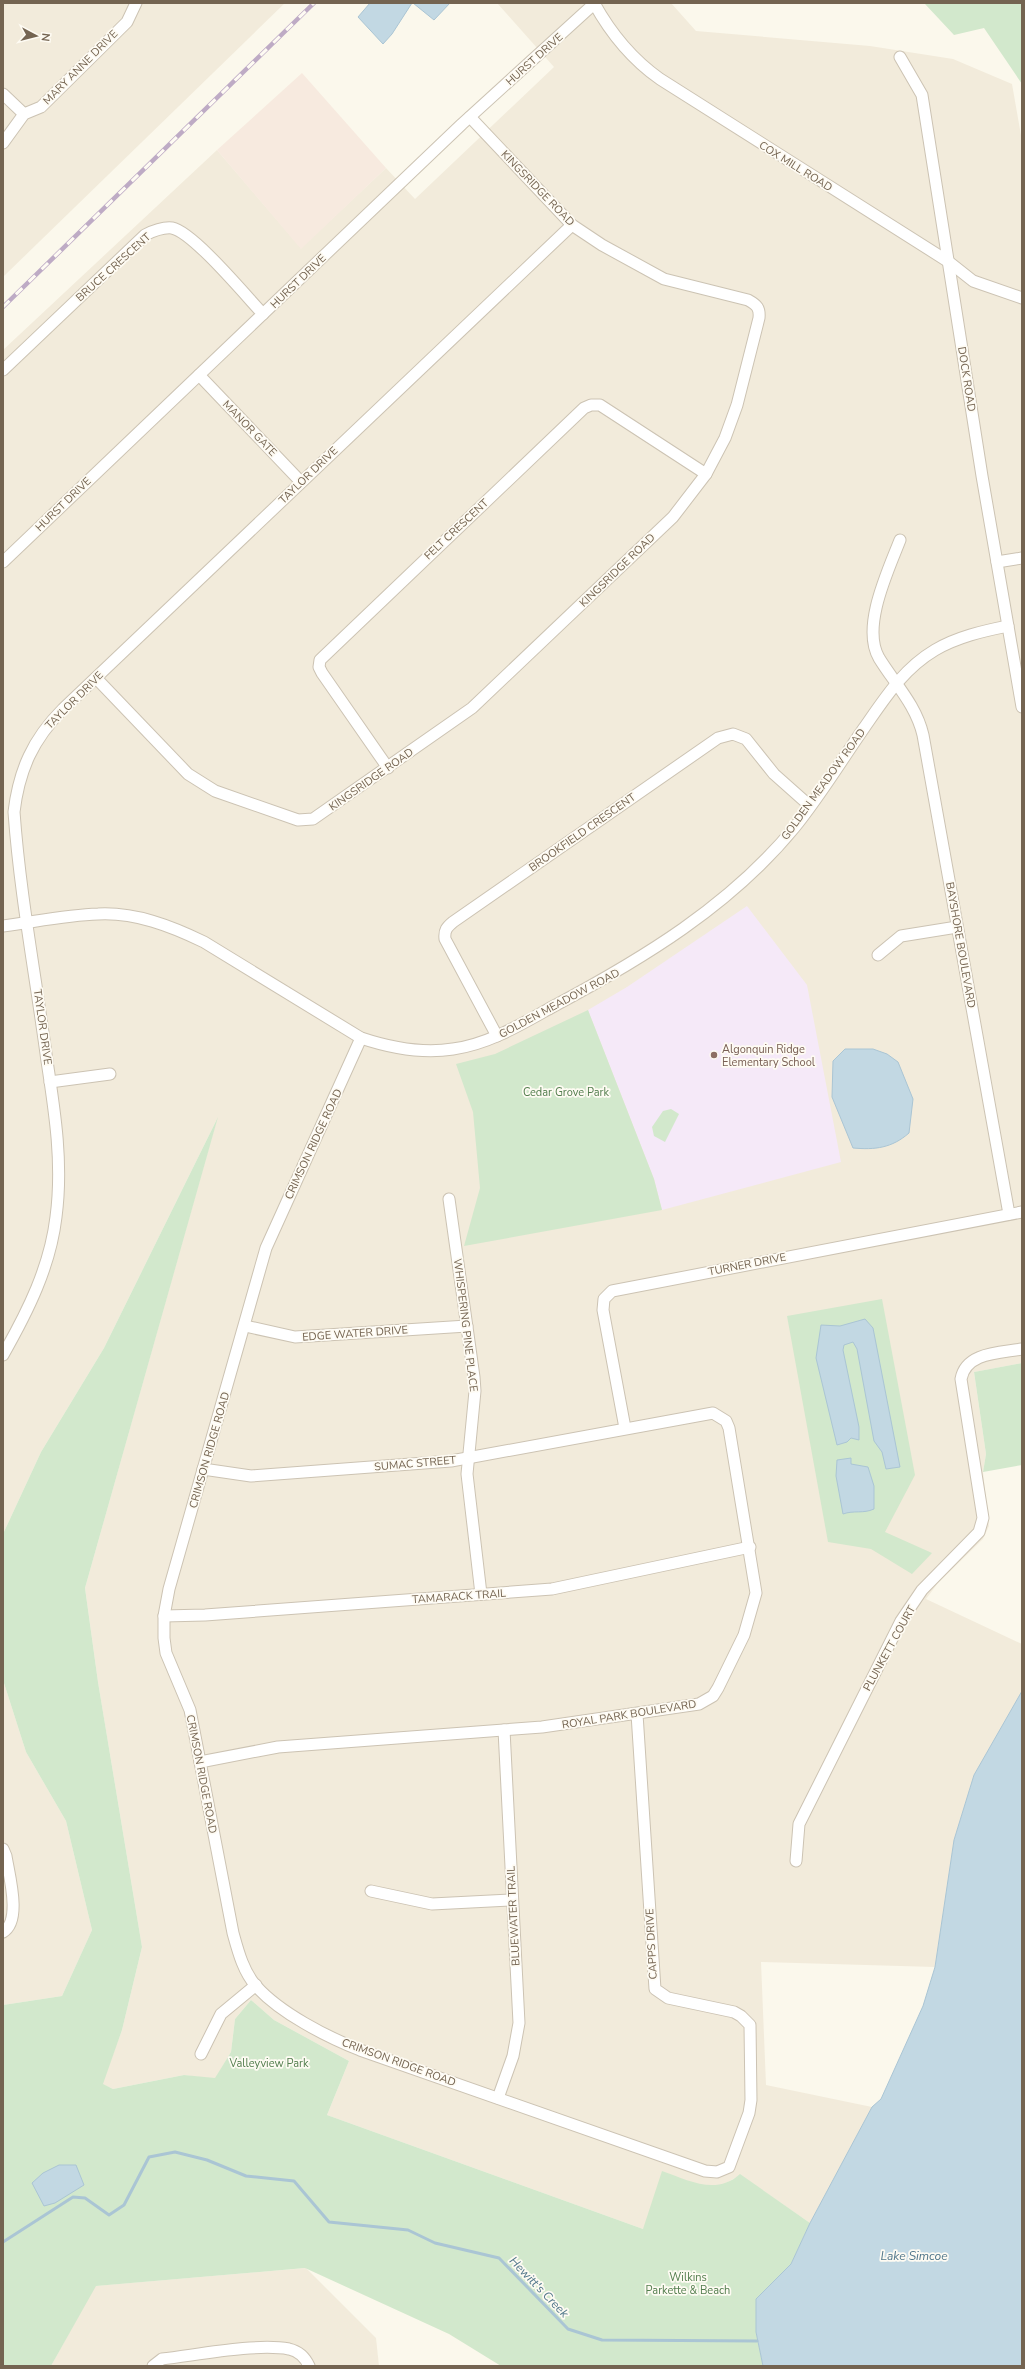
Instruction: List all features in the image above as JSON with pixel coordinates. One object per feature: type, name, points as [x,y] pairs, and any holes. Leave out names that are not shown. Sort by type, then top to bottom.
[{"type":"street","name":"MARY ANNE DRIVE","points":[[3,143],[24,114],[41,107],[126,22],[136,3]]},
{"type":"street","name":"HURST DRIVE","points":[[3,562],[470,117],[594,3]]},
{"type":"street","name":"COX MILL ROAD","points":[[594,3],[605,22],[651,73],[949,262],[974,281],[1022,298]]},
{"type":"street","name":"DOCK ROAD","points":[[900,56],[922,95],[997,562],[1022,707]]},
{"type":"street","points":[[3,94],[24,114]]},
{"type":"street","name":"KINGSRIDGE ROAD","points":[[96,678],[188,774],[215,791],[298,820],[313,819],[472,708],[673,517],[706,474],[732,421],[760,311],[757,305],[748,300],[675,282],[648,272],[572,225],[470,117]]},
{"type":"street","name":"TAYLOR DRIVE","points":[[3,1355],[34,1297],[48,1256],[55,1224],[60,1163],[14,812],[19,779],[33,745],[62,709],[572,225]]},
{"type":"street","name":"BRUCE CRESCENT","points":[[3,370],[145,235],[158,230],[172,228],[190,238],[263,314]]},
{"type":"street","name":"MANOR GATE","points":[[199,375],[301,482]]},
{"type":"street","name":"FELT CRESCENT","points":[[388,768],[322,673],[319,667],[320,660],[584,408],[591,405],[600,405],[706,474]]},
{"type":"street","name":"BAYSHORE BOULEVARD","points":[[900,540],[883,585],[874,622],[873,635],[879,658],[916,713],[923,735],[1009,1214]]},
{"type":"street","points":[[997,562],[1022,558]]},
{"type":"street","name":"GOLDEN MEADOW ROAD","points":[[3,926],[100,914],[138,918],[162,924],[204,942],[361,1038],[395,1048],[427,1051],[454,1049],[497,1036],[619,971],[713,908],[754,873],[794,828],[896,682],[922,660],[944,645],[970,634],[1008,626]]},
{"type":"street","name":"BROOKFIELD CRESCENT","points":[[497,1036],[446,939],[447,927],[453,922],[718,738],[726,735],[739,735],[746,739],[774,774],[810,806]]},
{"type":"street","points":[[878,955],[901,936],[957,926]]},
{"type":"street","name":"CRIMSON RIDGE ROAD","points":[[361,1038],[273,1229],[204,1469],[164,1616],[166,1653],[190,1710],[233,1933],[242,1962],[256,1985],[279,2006],[344,2044],[705,2171],[712,2173],[724,2170]]},
{"type":"street","points":[[50,1082],[110,1074]]},
{"type":"street","name":"WHISPERING PINE PLACE","points":[[449,1199],[475,1391],[467,1474],[481,1594]]},
{"type":"street","name":"TURNER DRIVE","points":[[625,1428],[603,1304],[604,1299],[612,1291],[1022,1212]]},
{"type":"street","name":"EDGE WATER DRIVE","points":[[245,1326],[295,1337],[467,1326]]},
{"type":"street","name":"PLUNKETT COURT","points":[[796,1861],[799,1824],[901,1621],[922,1590],[979,1532],[982,1526],[983,1518],[961,1379],[962,1370],[970,1361],[978,1357],[1022,1349]]},
{"type":"street","name":"ROYAL PARK BOULEVARD","points":[[200,1762],[278,1747],[564,1725],[699,1704],[713,1696],[744,1635],[756,1593],[750,1547],[729,1428],[726,1421],[713,1413],[705,1413],[625,1428]]},
{"type":"street","name":"SUMAC STREET","points":[[204,1469],[251,1476],[425,1463],[468,1457],[625,1428]]},
{"type":"street","name":"TAMARACK TRAIL","points":[[164,1616],[205,1615],[565,1587],[750,1547]]},
{"type":"street","name":"CAPPS DRIVE","points":[[637,1714],[655,1989],[668,1998],[734,2012],[747,2020],[750,2025],[750,2106],[732,2161],[724,2170]]},
{"type":"street","name":"BLUEWATER TRAIL","points":[[498,2098],[513,2056],[520,2023],[512,1900],[504,1730]]},
{"type":"street","points":[[3,1849],[6,1856],[14,1913],[11,1924],[3,1932]]},
{"type":"street","points":[[371,1891],[432,1904],[512,1900]]},
{"type":"street","points":[[201,2054],[221,2014],[256,1985]]},
{"type":"street","points":[[153,2366],[162,2359],[270,2348],[290,2349],[301,2354],[309,2366]]},
{"type":"shaded area","points":[[3,3],[285,3],[3,277]]},
{"type":"shaded area","points":[[497,3],[671,3],[696,31],[870,46],[953,59],[1012,84],[1022,141],[1022,1363],[974,1372],[986,1454],[983,1472],[989,1526],[983,1539],[938,1583],[926,1599],[1022,1644],[1022,1691],[974,1775],[954,1840],[935,1967],[761,1962],[766,2085],[872,2107],[810,2223],[740,2175],[723,2185],[704,2185],[643,2229],[327,2115],[349,2061],[274,2020],[251,2000],[235,2019],[231,2052],[215,2079],[184,2075],[113,2089],[102,2084],[122,2030],[142,1947],[98,1682],[85,1588],[217,1119],[104,1348],[41,1452],[3,1534],[3,350],[217,150],[301,248],[386,168],[415,199],[554,67]]},
{"type":"shaded area","points":[[302,73],[386,168],[301,249],[217,150]]},
{"type":"shaded area","name":"Algonquin Ridge Elementary School","points":[[747,906],[807,985],[841,1162],[662,1210],[654,1179],[588,1010],[627,987]]},
{"type":"shaded area","points":[[3,1680],[26,1752],[66,1821],[92,1930],[62,1996],[3,2005]]},
{"type":"shaded area","points":[[306,2268],[376,2338],[379,2366],[51,2366],[95,2286]]},
{"type":"green space","points":[[918,3],[1022,3],[1022,84],[984,28],[954,35],[925,4]]},
{"type":"green space","name":"Cedar Grove Park","points":[[588,1010],[654,1179],[662,1210],[464,1246],[480,1188],[473,1112],[456,1064],[495,1054]]},
{"type":"green space","points":[[671,1109],[679,1114],[665,1142],[654,1136],[652,1127],[663,1111]]},
{"type":"green space","points":[[218,1117],[85,1588],[98,1682],[142,1947],[122,2030],[103,2084],[113,2089],[184,2075],[215,2078],[231,2052],[235,2019],[251,2000],[274,2020],[349,2061],[327,2115],[643,2229],[662,2171],[692,2182],[712,2185],[731,2181],[740,2174],[810,2223],[791,2264],[756,2299],[756,2332],[763,2366],[501,2366],[449,2334],[305,2268],[96,2286],[51,2366],[3,2366],[3,2005],[62,1996],[92,1930],[66,1821],[26,1752],[3,1680],[3,1534],[41,1452],[104,1348]]},
{"type":"green space","points":[[882,1299],[915,1475],[885,1532],[932,1553],[912,1574],[871,1549],[828,1542],[787,1316]]},
{"type":"green space","points":[[1022,1363],[1022,1465],[983,1472],[986,1454],[974,1372]]},
{"type":"water","points":[[370,3],[412,3],[392,34],[383,44],[358,17]]},
{"type":"water","points":[[413,3],[450,3],[434,20]]},
{"type":"water","points":[[845,1049],[873,1049],[887,1054],[898,1062],[913,1099],[909,1133],[903,1138],[883,1147],[869,1149],[853,1148],[832,1097],[833,1061]]},
{"type":"water","points":[[865,1319],[873,1328],[900,1467],[886,1469],[882,1452],[874,1441],[857,1349],[853,1342],[844,1345],[843,1350],[859,1427],[859,1440],[851,1438],[847,1442],[837,1445],[816,1358],[821,1325],[840,1326]]},
{"type":"water","points":[[851,1458],[851,1464],[868,1467],[874,1486],[874,1509],[843,1514],[836,1476],[837,1460]]},
{"type":"water","name":"Lake Simcoe","points":[[1022,1691],[1022,2366],[763,2366],[756,2332],[756,2299],[791,2264],[810,2223],[872,2107],[881,2099],[923,2006],[935,1967],[954,1840],[974,1775]]},
{"type":"water","points":[[59,2165],[76,2165],[84,2185],[55,2203],[44,2206],[32,2183],[43,2173]]},
{"type":"waterway","name":"Hewitt's Creek","points":[[3,2242],[73,2197],[85,2198],[109,2215],[124,2205],[149,2157],[175,2152],[207,2160],[246,2176],[294,2181],[329,2222],[408,2230],[435,2243],[499,2258],[568,2329],[602,2340],[757,2341]]},
{"type":"railway","points":[[3,307],[314,3]]},
{"type":"place","name":"Algonquin Ridge Elementary School","points":[[714,1055]]},
{"type":"park label","name":"Valleyview Park","points":[[269,2063]]},
{"type":"park label","name":"Wilkins Parkette & Beach","points":[[688,2283]]}]
